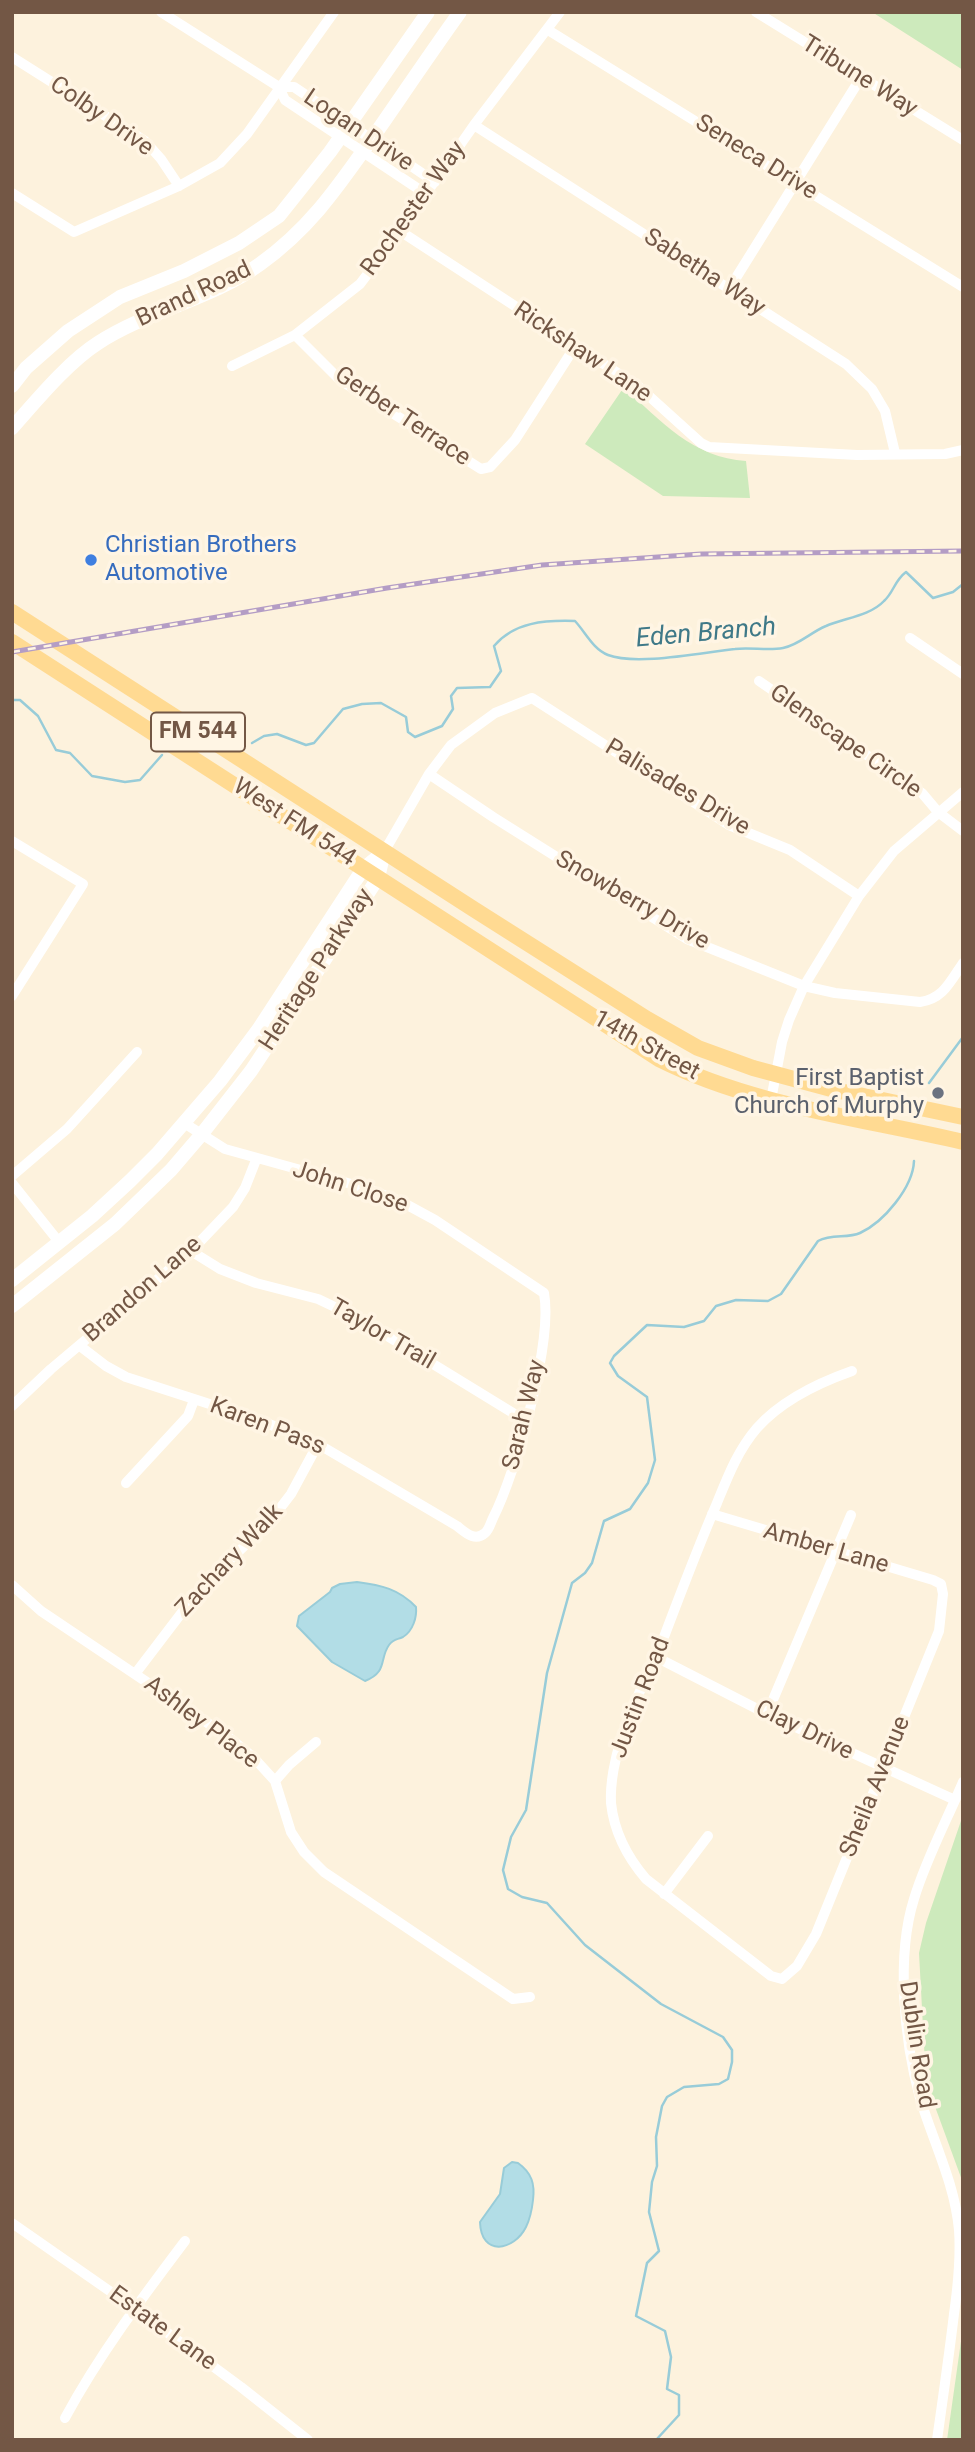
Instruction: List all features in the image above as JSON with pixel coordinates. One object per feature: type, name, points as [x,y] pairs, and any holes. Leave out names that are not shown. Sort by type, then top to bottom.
[{"type":"main road","name":"Brand Road","points":[[12,386],[26,368],[68,331],[120,297],[184,271],[239,243],[279,216],[346,130],[428,12]]},
{"type":"main road","name":"Brand Road","points":[[12,428],[38,398],[97,343],[139,321],[221,286],[257,266],[289,242],[313,219],[351,172],[460,12]]},
{"type":"main road","name":"West FM 544","points":[[12,612],[384,852]]},
{"type":"main road","name":"West FM 544","points":[[12,642],[363,869]]},
{"type":"main road","name":"Heritage Parkway","points":[[12,1280],[92,1216],[130,1181],[184,1123],[258,1030],[363,869],[384,852]]},
{"type":"main road","name":"Heritage Parkway","points":[[12,1306],[124,1215],[171,1170],[201,1135],[251,1071],[378,878],[384,852]]},
{"type":"main road","name":"14th Street","points":[[384,852],[698,1048],[835,1090],[963,1117]]},
{"type":"main road","name":"14th Street","points":[[363,869],[659,1059],[688,1073],[771,1100],[963,1142]]},
{"type":"main road","points":[[258,1030],[272,1039]]},
{"type":"street","name":"Logan Drive","points":[[161,12],[279,88],[294,87],[368,145],[435,182]]},
{"type":"street","points":[[12,193],[74,232],[179,186],[220,163],[247,134],[334,12]]},
{"type":"street","name":"Rochester Way","points":[[232,366],[295,335],[360,284],[474,125],[560,12]]},
{"type":"street","name":"Tribune Way","points":[[756,12],[963,141]]},
{"type":"street","name":"Seneca Drive","points":[[548,30],[963,287]]},
{"type":"street","name":"Colby Drive","points":[[12,57],[145,141],[179,186]]},
{"type":"street","points":[[729,289],[860,79]]},
{"type":"street","name":"Sabetha Way","points":[[474,125],[846,364],[872,390],[885,411],[895,453]]},
{"type":"street","name":"Logan Drive","points":[[368,145],[426,194]]},
{"type":"street","name":"Rickshaw Lane","points":[[400,230],[639,387],[701,443],[709,447],[857,455],[945,454],[963,450]]},
{"type":"street","name":"Gerber Terrace","points":[[295,335],[340,380],[481,469],[490,467],[515,440],[576,345]]},
{"type":"street","points":[[910,638],[961,669]]},
{"type":"street","name":"Glenscape Circle","points":[[759,681],[922,793],[938,812],[963,831]]},
{"type":"street","name":"Palisades Drive","points":[[429,774],[451,744],[495,713],[532,698],[729,825],[790,850],[859,895]]},
{"type":"street","points":[[384,852],[429,774]]},
{"type":"street","name":"Snowberry Drive","points":[[429,774],[492,817],[687,939],[804,986],[847,995],[919,1002],[933,1000],[943,992],[963,963]]},
{"type":"street","points":[[771,1100],[785,1031],[804,986],[859,895],[894,851],[963,792]]},
{"type":"street","points":[[12,841],[83,884],[12,996]]},
{"type":"street","points":[[12,1176],[67,1129],[137,1052]]},
{"type":"street","name":"John Close","points":[[184,1123],[225,1149],[400,1200],[435,1220],[544,1293]]},
{"type":"street","name":"Brandon Lane","points":[[12,1406],[51,1369],[191,1251],[233,1207],[245,1188],[256,1160]]},
{"type":"street","points":[[12,1183],[59,1242]]},
{"type":"street","name":"Taylor Trail","points":[[191,1251],[220,1269],[256,1283],[318,1299],[358,1318],[526,1420]]},
{"type":"street","name":"Sarah Way","points":[[485,1533],[502,1501],[526,1420],[542,1351],[544,1293]]},
{"type":"street","name":"Karen Pass","points":[[80,1346],[126,1377],[292,1432],[318,1444],[470,1536],[476,1537],[485,1533]]},
{"type":"street","name":"Justin Road","points":[[782,1979],[771,1976],[646,1879],[634,1864],[616,1827],[611,1801],[620,1742],[738,1453],[774,1411],[822,1382],[852,1371]]},
{"type":"street","points":[[126,1483],[188,1416],[194,1400]]},
{"type":"street","name":"Zachary Walk","points":[[135,1674],[199,1590],[271,1520],[291,1494],[318,1444]]},
{"type":"street","name":"Amber Lane","points":[[712,1514],[941,1584]]},
{"type":"street","points":[[767,1714],[851,1515]]},
{"type":"street","name":"Sheila Avenue","points":[[782,1979],[797,1966],[816,1934],[939,1631],[943,1594],[941,1584]]},
{"type":"street","name":"Ashley Place","points":[[12,1585],[41,1611],[227,1736],[254,1758],[275,1781],[291,1832],[304,1852],[324,1872],[513,1999],[530,1997]]},
{"type":"street","name":"Clay Drive","points":[[656,1657],[767,1714],[955,1800]]},
{"type":"street","points":[[275,1781],[316,1742]]},
{"type":"street","name":"Dublin Road","points":[[937,2440],[961,2252],[955,2203],[915,2076],[905,1998],[904,1949],[918,1885],[963,1782]]},
{"type":"street","points":[[664,1894],[708,1836]]},
{"type":"street","name":"Estate Lane","points":[[12,2223],[241,2386],[308,2440]]},
{"type":"street","points":[[65,2418],[86,2379],[134,2308],[185,2241]]},
{"type":"green space","points":[[872,12],[963,12],[963,70]]},
{"type":"green space","points":[[624,387],[679,436],[710,453],[746,461],[750,498],[663,496],[585,444]]},
{"type":"green space","points":[[963,1815],[963,2183],[926,2082],[919,1953],[926,1923]]},
{"type":"green space","points":[[963,2327],[963,2440],[947,2440]]},
{"type":"water","points":[[357,1582],[389,1589],[416,1607],[412,1628],[391,1643],[377,1674],[365,1681],[332,1662],[297,1626],[299,1616],[332,1588]]},
{"type":"water","points":[[512,2162],[518,2163],[527,2171],[533,2184],[531,2214],[521,2235],[499,2247],[486,2241],[480,2222],[500,2194],[504,2168]]},
{"type":"waterway","name":"Eden Branch","points":[[252,743],[264,736],[277,734],[306,745],[314,743],[343,709],[362,704],[381,703],[406,717],[408,732],[415,737],[442,726],[453,709],[451,696],[457,688],[490,687],[501,671],[494,646],[511,632],[531,624],[575,621],[598,649],[621,658],[653,659],[741,649],[777,649],[794,644],[826,626],[872,610],[887,598],[906,572],[933,598],[953,592],[963,584]]},
{"type":"waterway","name":"Eden Branch","points":[[12,700],[20,700],[38,716],[56,750],[70,753],[92,776],[125,782],[140,780],[162,755]]},
{"type":"waterway","points":[[929,1083],[963,1037]]},
{"type":"waterway","points":[[656,2440],[679,2415],[679,2395],[667,2389],[671,2357],[665,2331],[636,2316],[647,2263],[659,2251],[649,2212],[652,2182],[657,2166],[656,2137],[662,2106],[667,2097],[684,2087],[719,2084],[728,2079],[732,2050],[723,2037],[661,2004],[585,1945],[547,1903],[522,1897],[508,1889],[503,1870],[511,1837],[526,1810],[547,1673],[572,1583],[585,1573],[592,1563],[604,1521],[630,1509],[648,1483],[655,1460],[647,1397],[618,1376],[610,1363],[614,1356],[647,1325],[684,1327],[704,1321],[716,1306],[736,1300],[768,1301],[781,1294],[818,1241],[860,1233],[878,1221],[903,1192],[909,1182],[914,1161]]},
{"type":"railway","points":[[12,652],[387,588],[542,565],[701,554],[963,551]]},
{"type":"place","name":"Christian Brothers Automotive","points":[[91,560]]},
{"type":"place","name":"First Baptist Church of Murphy","points":[[938,1093]]}]
